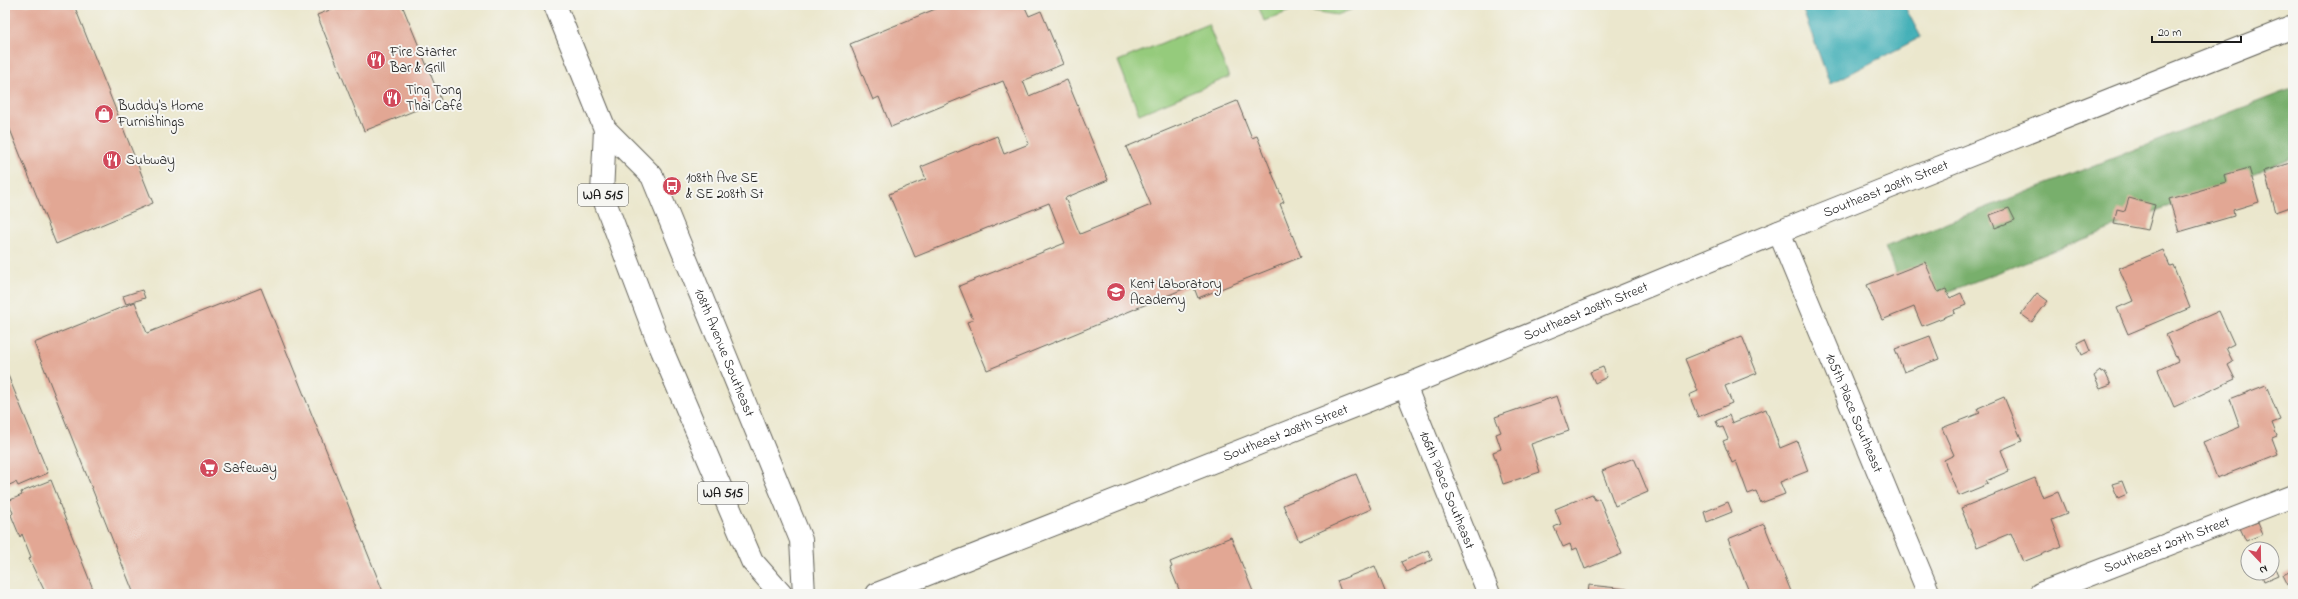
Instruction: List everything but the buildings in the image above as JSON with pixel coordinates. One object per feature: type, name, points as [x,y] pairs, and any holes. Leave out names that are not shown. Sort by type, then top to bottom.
[{"type":"main road","name":"108th Avenue Southeast","points":[[555,5],[605,129],[652,176],[801,540],[804,594]]},
{"type":"main road","name":"Southeast 208th Street","points":[[877,594],[1405,386],[1779,232],[2293,27]]},
{"type":"main road","name":"108th Avenue Southeast","points":[[605,129],[602,194],[656,336],[752,561],[781,594]]},
{"type":"main road","name":"105th Place Southeast","points":[[1779,232],[1929,594]]},
{"type":"main road","name":"106th Place Southeast","points":[[1405,386],[1489,594]]},
{"type":"main road","name":"Southeast 207th Street","points":[[2040,594],[2293,496]]},
{"type":"green space","points":[[1258,5],[1363,5],[1337,15],[1297,8],[1264,21]]},
{"type":"green space","points":[[1208,24],[1229,77],[1139,114],[1118,61]]},
{"type":"green space","points":[[2293,88],[2293,158],[1909,307],[1885,247]]},
{"type":"water","points":[[1801,5],[1904,5],[1921,37],[1830,84]]},
{"type":"place","name":"Fire Starter Bar & Grill","points":[[376,60]]},
{"type":"place","name":"Ting Tong Thai Cafe","points":[[392,98]]},
{"type":"place","name":"Buddy's Home Furnishings","points":[[104,114]]},
{"type":"place","name":"Subway","points":[[112,160]]},
{"type":"place","name":"108th Ave SE & SE 208th St","points":[[672,186]]},
{"type":"place","name":"Kent Laboratory Academy","points":[[1116,292]]},
{"type":"place","name":"Safeway","points":[[209,468]]}]
